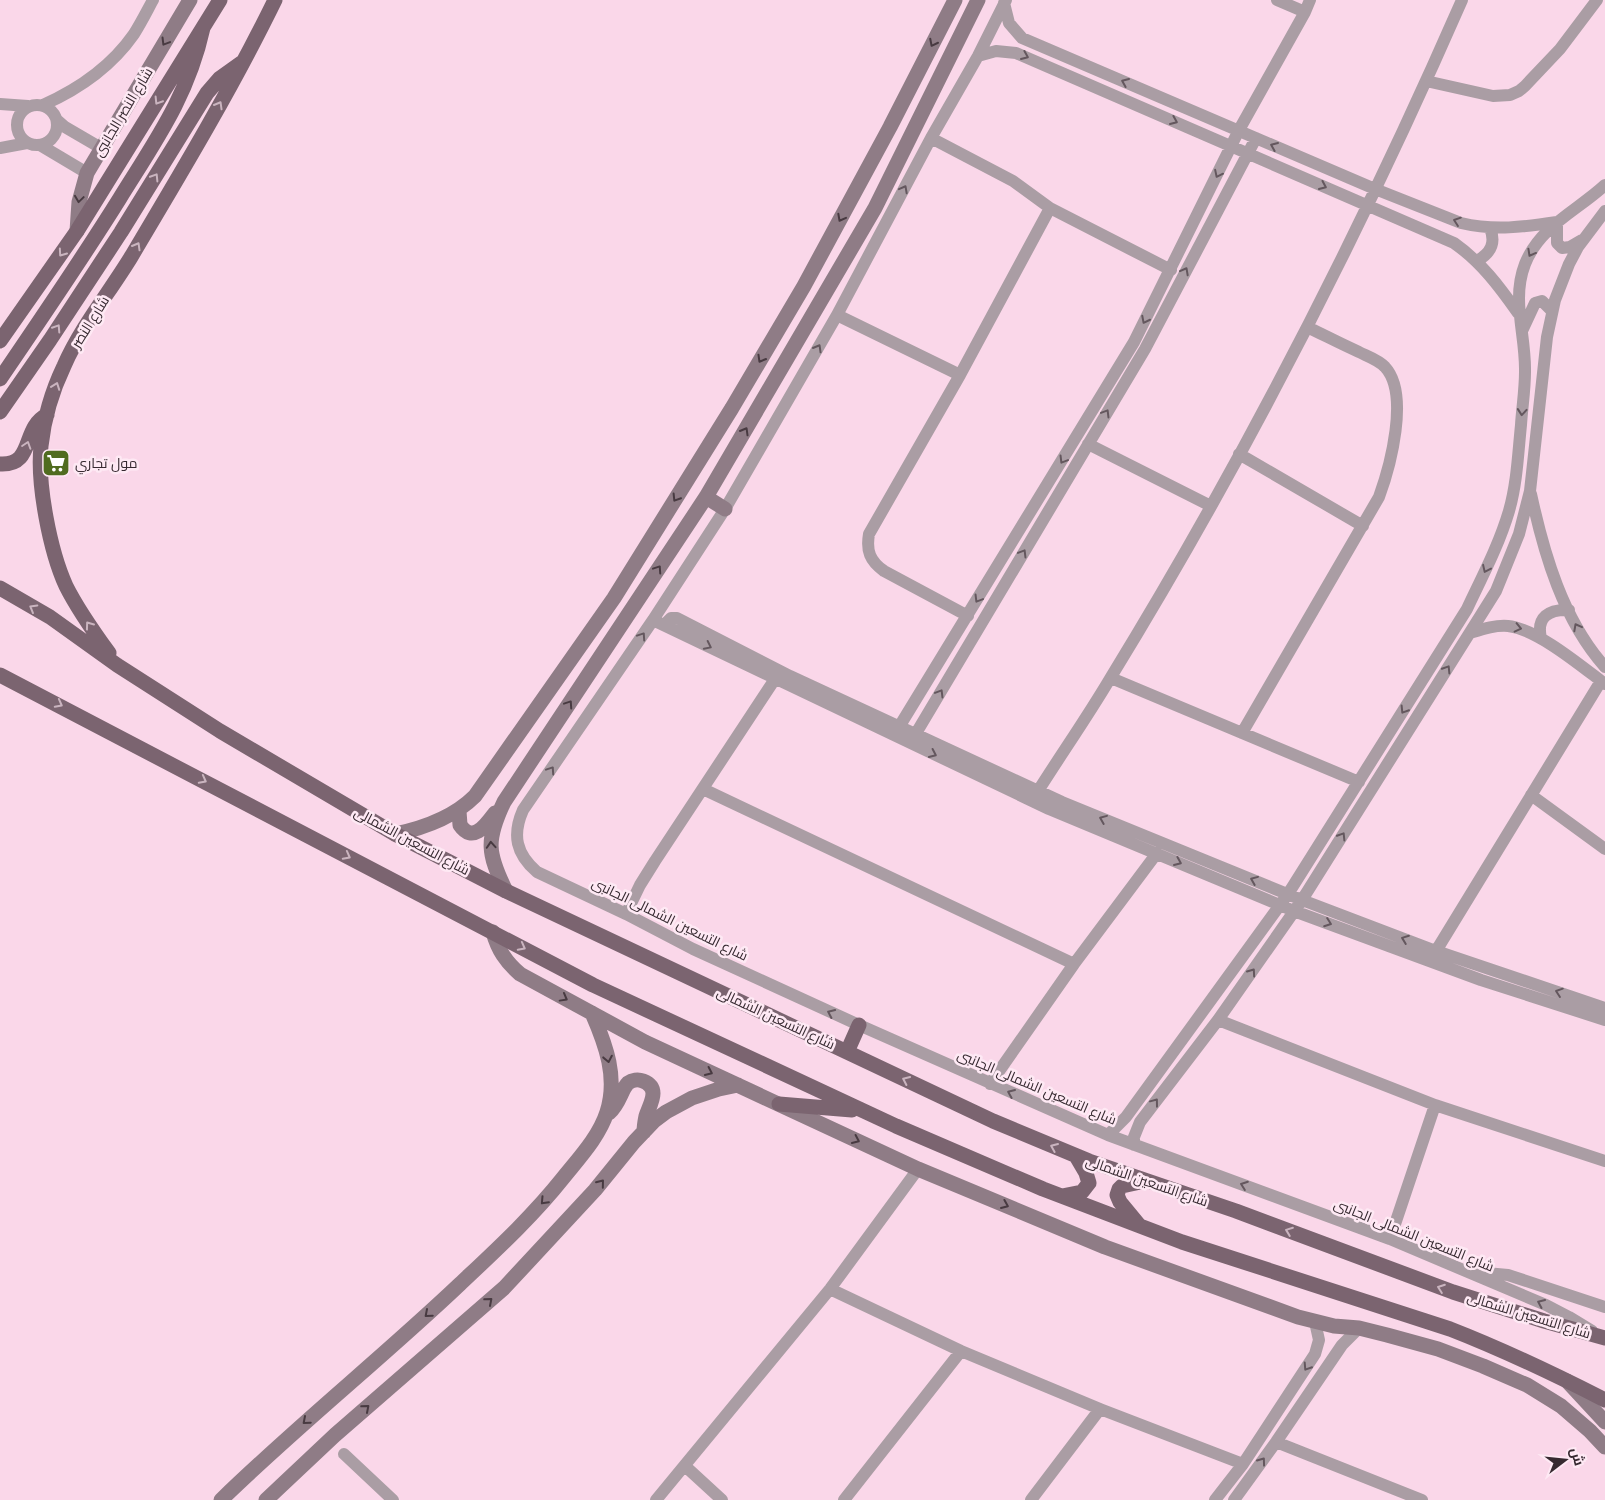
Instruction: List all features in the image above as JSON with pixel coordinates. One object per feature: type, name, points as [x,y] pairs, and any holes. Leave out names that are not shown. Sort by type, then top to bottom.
[{"type":"main road","points":[[0,341],[78,231],[220,0]]},
{"type":"main road","name":"شارع النصر","points":[[117,665],[75,604],[52,545],[41,462],[41,446],[47,415],[56,386],[73,348],[131,257],[245,61],[275,0]]},
{"type":"main road","points":[[0,379],[103,225],[168,122],[183,92],[195,61],[203,28]]},
{"type":"main road","points":[[0,412],[50,340],[115,240],[202,101],[220,78],[245,61]]},
{"type":"main road","points":[[0,464],[12,463],[25,453],[34,425],[47,415]]},
{"type":"main road","name":"شارع التسعين الشمالى","points":[[0,588],[74,633],[117,665],[220,731],[395,834],[506,890],[992,1121],[1076,1156],[1236,1211],[1452,1292],[1602,1337]]},
{"type":"main road","points":[[0,675],[593,985],[896,1126],[1062,1196],[1139,1226],[1284,1276],[1450,1329],[1519,1357],[1605,1400]]},
{"type":"main road","points":[[0,685],[28,688]]},
{"type":"main road","points":[[848,1052],[858,1026]]},
{"type":"main road","points":[[779,1104],[861,1110]]},
{"type":"main road","points":[[1062,1196],[1082,1192],[1089,1183],[1086,1173],[1076,1156]]},
{"type":"main road","points":[[1139,1226],[1118,1199],[1117,1192],[1122,1186],[1146,1181]]},
{"type":"street","points":[[43,105],[88,81],[113,59],[135,33],[153,0]]},
{"type":"street","name":"شارع النصر الجانبى","points":[[78,231],[78,202],[87,173],[190,0]]},
{"type":"street","points":[[395,834],[419,829],[459,811],[470,801],[614,598],[732,408],[804,286],[955,0]]},
{"type":"street","points":[[459,811],[459,820],[463,829],[476,833],[484,827],[504,802],[706,497],[875,208],[978,0]]},
{"type":"street","points":[[1276,0],[1305,12]]},
{"type":"street","points":[[899,727],[1134,342],[1239,130],[1310,0]]},
{"type":"street","points":[[1038,791],[1111,678],[1240,454],[1375,190],[1462,0]]},
{"type":"street","points":[[1426,81],[1492,96],[1502,97],[1519,91],[1560,49],[1597,0]]},
{"type":"street","points":[[659,622],[837,315],[931,138],[978,56],[1005,1]]},
{"type":"street","points":[[1005,1],[1009,22],[1022,38],[1375,190],[1461,223],[1490,228],[1520,227],[1557,222]]},
{"type":"street","points":[[978,56],[996,51],[1016,53],[1454,243],[1477,260],[1492,276],[1519,315]]},
{"type":"street","points":[[0,104],[43,105],[54,114],[58,129],[48,143],[0,148]]},
{"type":"street","points":[[28,106],[21,112],[17,120],[17,129],[20,137],[87,173]]},
{"type":"street","points":[[57,120],[65,127],[101,148]]},
{"type":"street","points":[[931,138],[1013,181],[1050,208],[1171,270]]},
{"type":"street","points":[[915,734],[1145,349],[1256,138]]},
{"type":"street","points":[[870,164],[881,174],[892,174]]},
{"type":"street","points":[[1108,1135],[1126,1117],[1281,905],[1467,609],[1488,565],[1509,511],[1517,474],[1525,372],[1519,315],[1519,288],[1525,263],[1533,248],[1544,234],[1605,185]]},
{"type":"street","points":[[853,196],[864,195],[869,198],[875,208]]},
{"type":"street","points":[[968,616],[884,571],[875,564],[867,545],[869,534],[960,375],[1050,208]]},
{"type":"street","points":[[1134,1145],[1134,1137],[1140,1122],[1218,1020],[1302,900],[1496,591],[1519,534],[1530,491],[1547,337],[1552,311],[1568,264],[1582,240],[1605,210]]},
{"type":"street","points":[[1557,222],[1556,239],[1559,246],[1566,248],[1582,240]]},
{"type":"street","points":[[1477,260],[1490,251],[1493,244],[1490,228]]},
{"type":"street","points":[[1521,332],[1535,303],[1542,302],[1552,311]]},
{"type":"street","points":[[837,315],[960,375]]},
{"type":"street","points":[[1242,733],[1379,497],[1392,455],[1396,410],[1395,388],[1392,376],[1384,366],[1373,359],[1306,327]]},
{"type":"street","points":[[1088,444],[1211,506]]},
{"type":"street","points":[[1240,454],[1363,526]]},
{"type":"street","points":[[1530,491],[1546,552],[1569,610],[1581,634],[1605,667]]},
{"type":"street","points":[[706,497],[725,508]]},
{"type":"street","points":[[1542,638],[1540,631],[1541,620],[1548,613],[1556,609],[1569,610]]},
{"type":"street","points":[[659,622],[677,618],[790,676],[915,734],[1049,809],[1294,911],[1481,980],[1605,1020]]},
{"type":"street","points":[[659,622],[775,679],[974,768],[1038,791],[1302,900],[1436,951],[1605,1008]]},
{"type":"street","name":"شارع التسعين الشمالى الجانبى","points":[[659,622],[523,810],[517,826],[518,844],[528,864],[537,872],[626,914],[693,949],[858,1026],[990,1084],[1108,1135],[1390,1239],[1546,1305],[1569,1316],[1602,1337]]},
{"type":"street","points":[[1436,951],[1531,795],[1603,682],[1542,638],[1526,630],[1508,626],[1493,626],[1470,633]]},
{"type":"street","points":[[1111,678],[1359,782]]},
{"type":"street","points":[[626,914],[640,884],[775,679]]},
{"type":"street","points":[[703,789],[1074,964]]},
{"type":"street","points":[[1531,795],[1605,849]]},
{"type":"street","points":[[504,802],[494,823],[491,837],[494,863],[506,890]]},
{"type":"street","points":[[990,1084],[1074,964],[1157,853]]},
{"type":"street","points":[[493,932],[502,956],[520,974],[645,1042],[738,1086],[918,1169],[1105,1247],[1315,1322],[1359,1328],[1438,1349],[1483,1366],[1545,1395],[1590,1431],[1605,1448]]},
{"type":"street","points":[[221,1500],[268,1454],[436,1306],[513,1234],[550,1194],[586,1149],[606,1115],[610,1101],[610,1069],[602,1037],[592,1014]]},
{"type":"street","points":[[1218,1020],[1435,1105],[1605,1161]]},
{"type":"street","points":[[606,1115],[619,1102],[626,1085],[634,1080],[643,1081],[650,1086],[653,1093],[644,1132]]},
{"type":"street","points":[[266,1500],[335,1435],[504,1288],[595,1190],[644,1132],[666,1112],[692,1098],[712,1091],[738,1086]]},
{"type":"street","points":[[1390,1239],[1435,1105]]},
{"type":"street","points":[[656,1500],[830,1289],[918,1169]]},
{"type":"street","points":[[1467,1272],[1495,1272],[1508,1275],[1605,1307]]},
{"type":"street","points":[[830,1289],[961,1351],[1100,1409],[1243,1464]]},
{"type":"street","points":[[1215,1500],[1243,1464],[1315,1354],[1319,1340],[1315,1322]]},
{"type":"street","points":[[1234,1500],[1342,1345],[1359,1328]]},
{"type":"street","points":[[844,1500],[961,1351]]},
{"type":"street","points":[[1566,1380],[1605,1422]]},
{"type":"street","points":[[1030,1500],[1100,1409]]},
{"type":"street","points":[[1276,1442],[1416,1499]]},
{"type":"street","points":[[344,1454],[393,1500]]},
{"type":"street","points":[[685,1466],[722,1500]]},
{"type":"place","name":"مول تجاري","points":[[56,463]]}]
